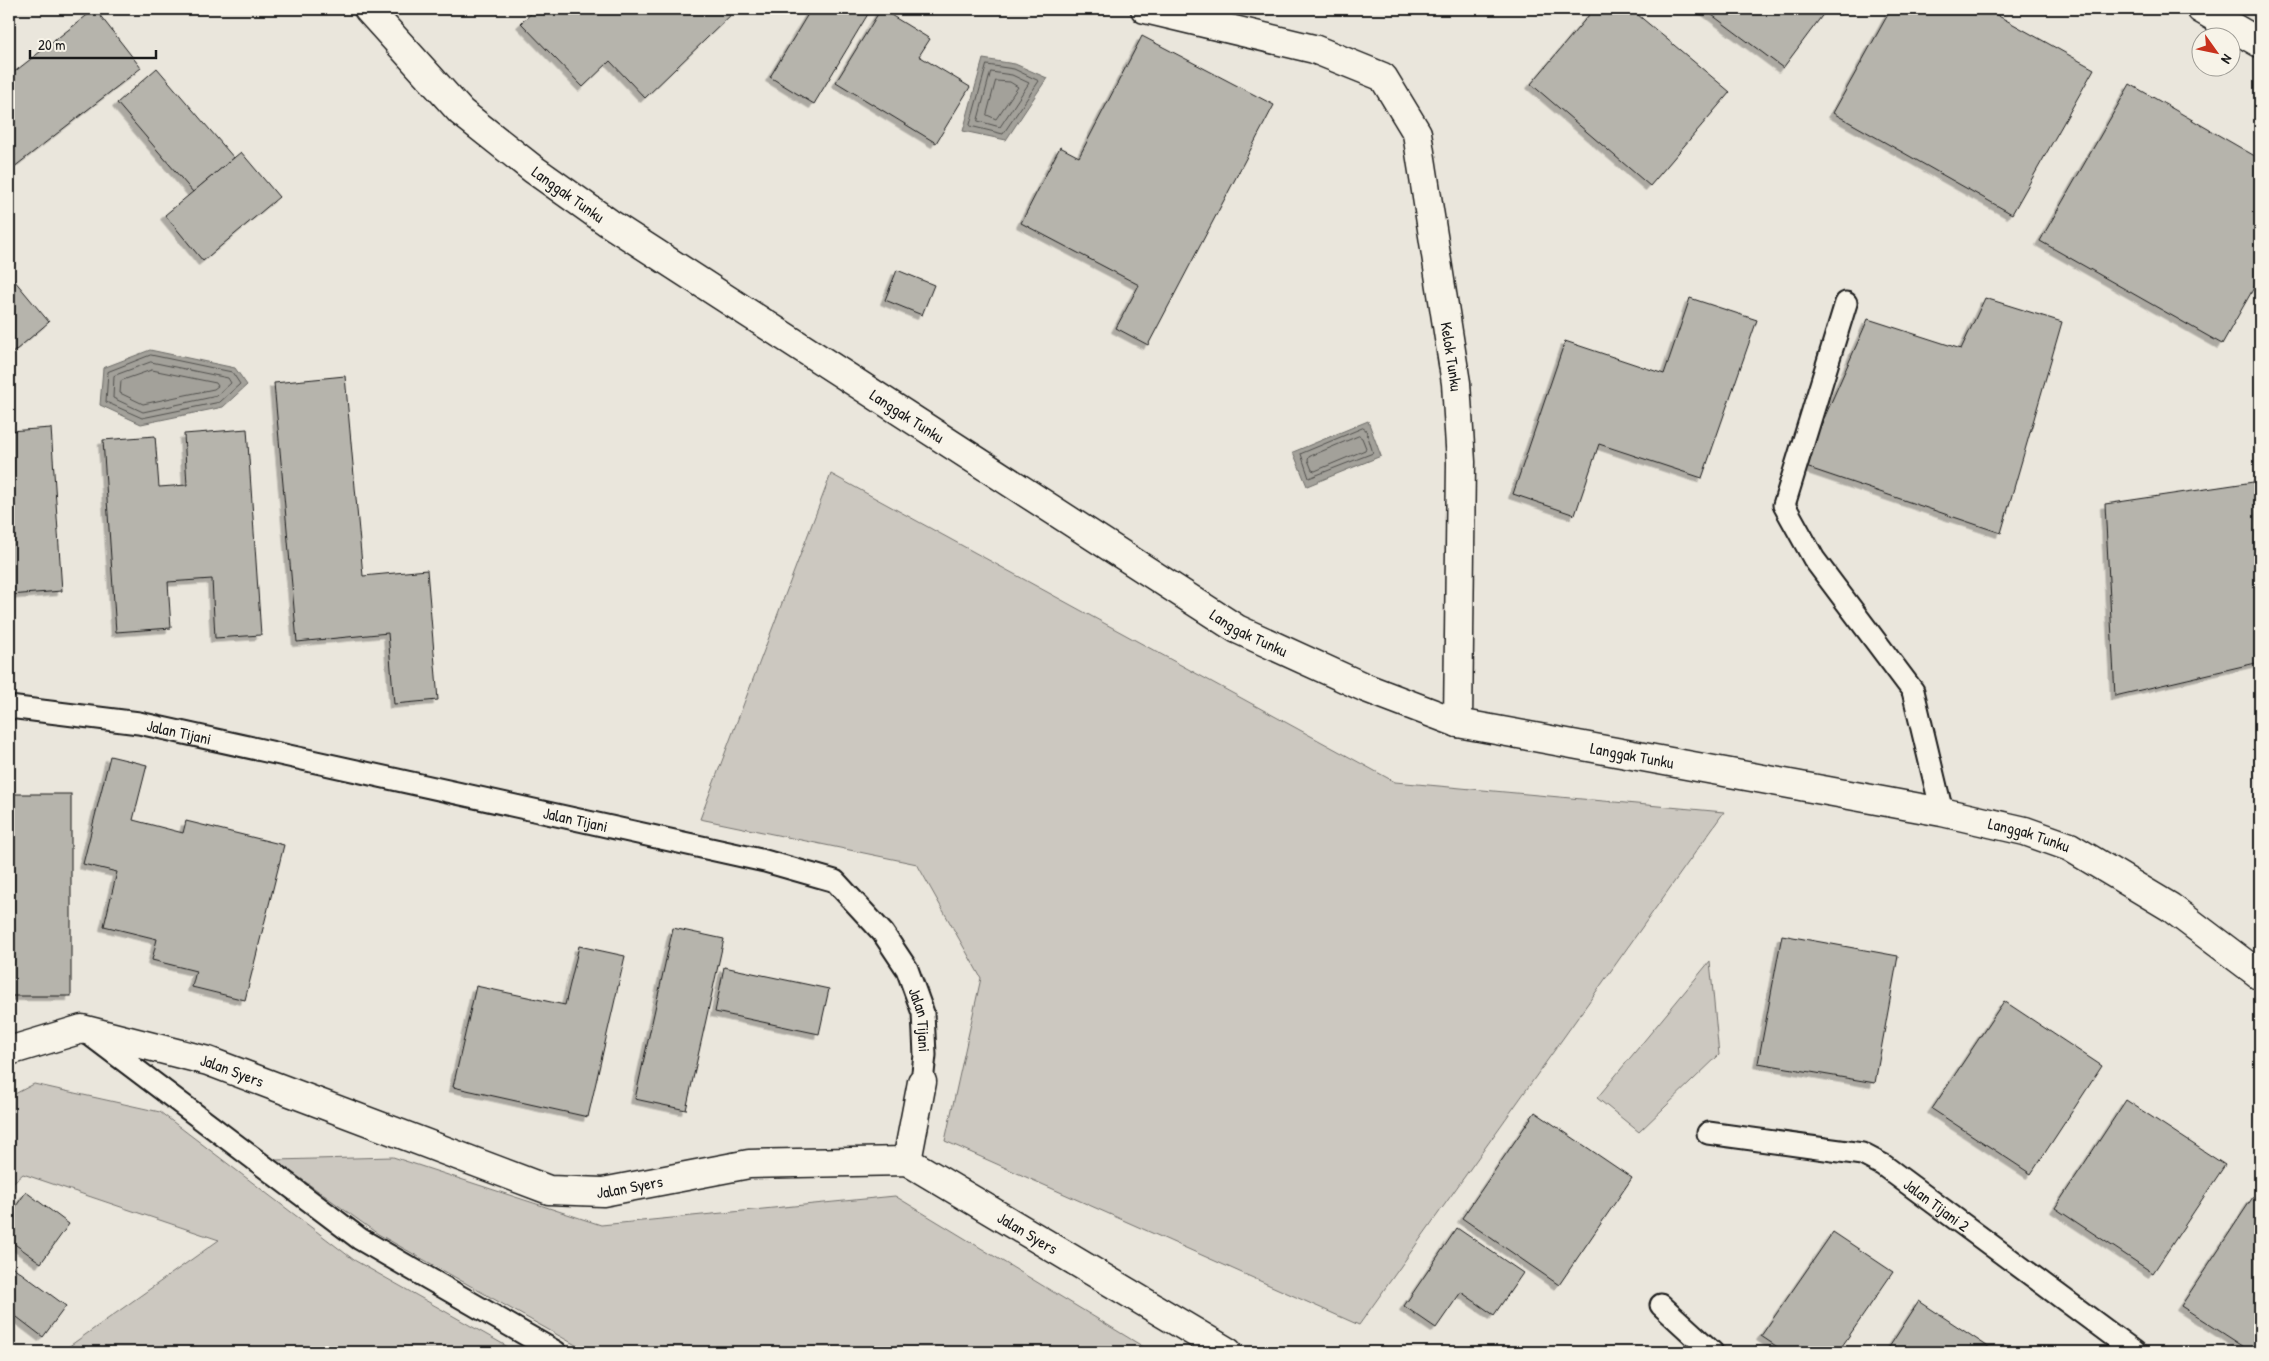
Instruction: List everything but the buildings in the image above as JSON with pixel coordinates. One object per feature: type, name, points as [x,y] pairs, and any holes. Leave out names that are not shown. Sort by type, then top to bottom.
[{"type":"street","name":"Langgak Tunku","points":[[368,9],[460,112],[608,223],[1237,629],[1366,688],[1458,723],[1942,812],[2024,831],[2070,847],[2170,907],[2260,975]]},
{"type":"street","name":"Kelok Tunku","points":[[1145,9],[1314,49],[1383,77],[1417,133],[1456,383],[1461,462],[1458,723]]},
{"type":"street","points":[[2201,9],[2260,43]]},
{"type":"street","points":[[9,1051],[82,1029]]},
{"type":"street","name":"Jalan Syers","points":[[82,1029],[208,1061],[549,1190],[604,1192],[749,1164],[907,1161],[1228,1352]]},
{"type":"street","name":"Jalan Tijani","points":[[907,1161],[922,1082]]},
{"type":"lane","points":[[1846,303],[1784,506],[1814,559],[1912,690],[1942,812]]},
{"type":"lane","name":"Jalan Tijani","points":[[9,707],[139,723],[765,861],[835,881],[883,933],[907,969],[923,1013],[925,1055],[922,1082]]},
{"type":"lane","points":[[82,1029],[360,1239],[556,1352]]},
{"type":"lane","name":"Jalan Tijani 2","points":[[1708,1133],[1862,1154],[1883,1165],[2135,1352]]},
{"type":"lane","points":[[1661,1305],[1712,1352]]},
{"type":"shaded area","points":[[831,474],[1395,782],[1724,812],[1359,1325],[945,1141],[981,978],[917,864],[700,819]]},
{"type":"shaded area","points":[[1710,961],[1719,1055],[1639,1132],[1597,1098]]},
{"type":"shaded area","points":[[34,1084],[160,1112],[354,1260],[517,1352],[61,1352],[219,1240],[23,1174],[9,1186],[9,1097]]},
{"type":"shaded area","points":[[393,1157],[601,1225],[895,1196],[1152,1352],[588,1352],[378,1234],[275,1160]]},
{"type":"water","points":[[983,59],[1015,64],[1047,78],[1006,140],[963,131]]},
{"type":"water","points":[[150,350],[235,368],[247,385],[223,407],[141,424],[100,405],[103,368]]},
{"type":"water","points":[[1368,421],[1381,456],[1307,486],[1293,452]]}]
